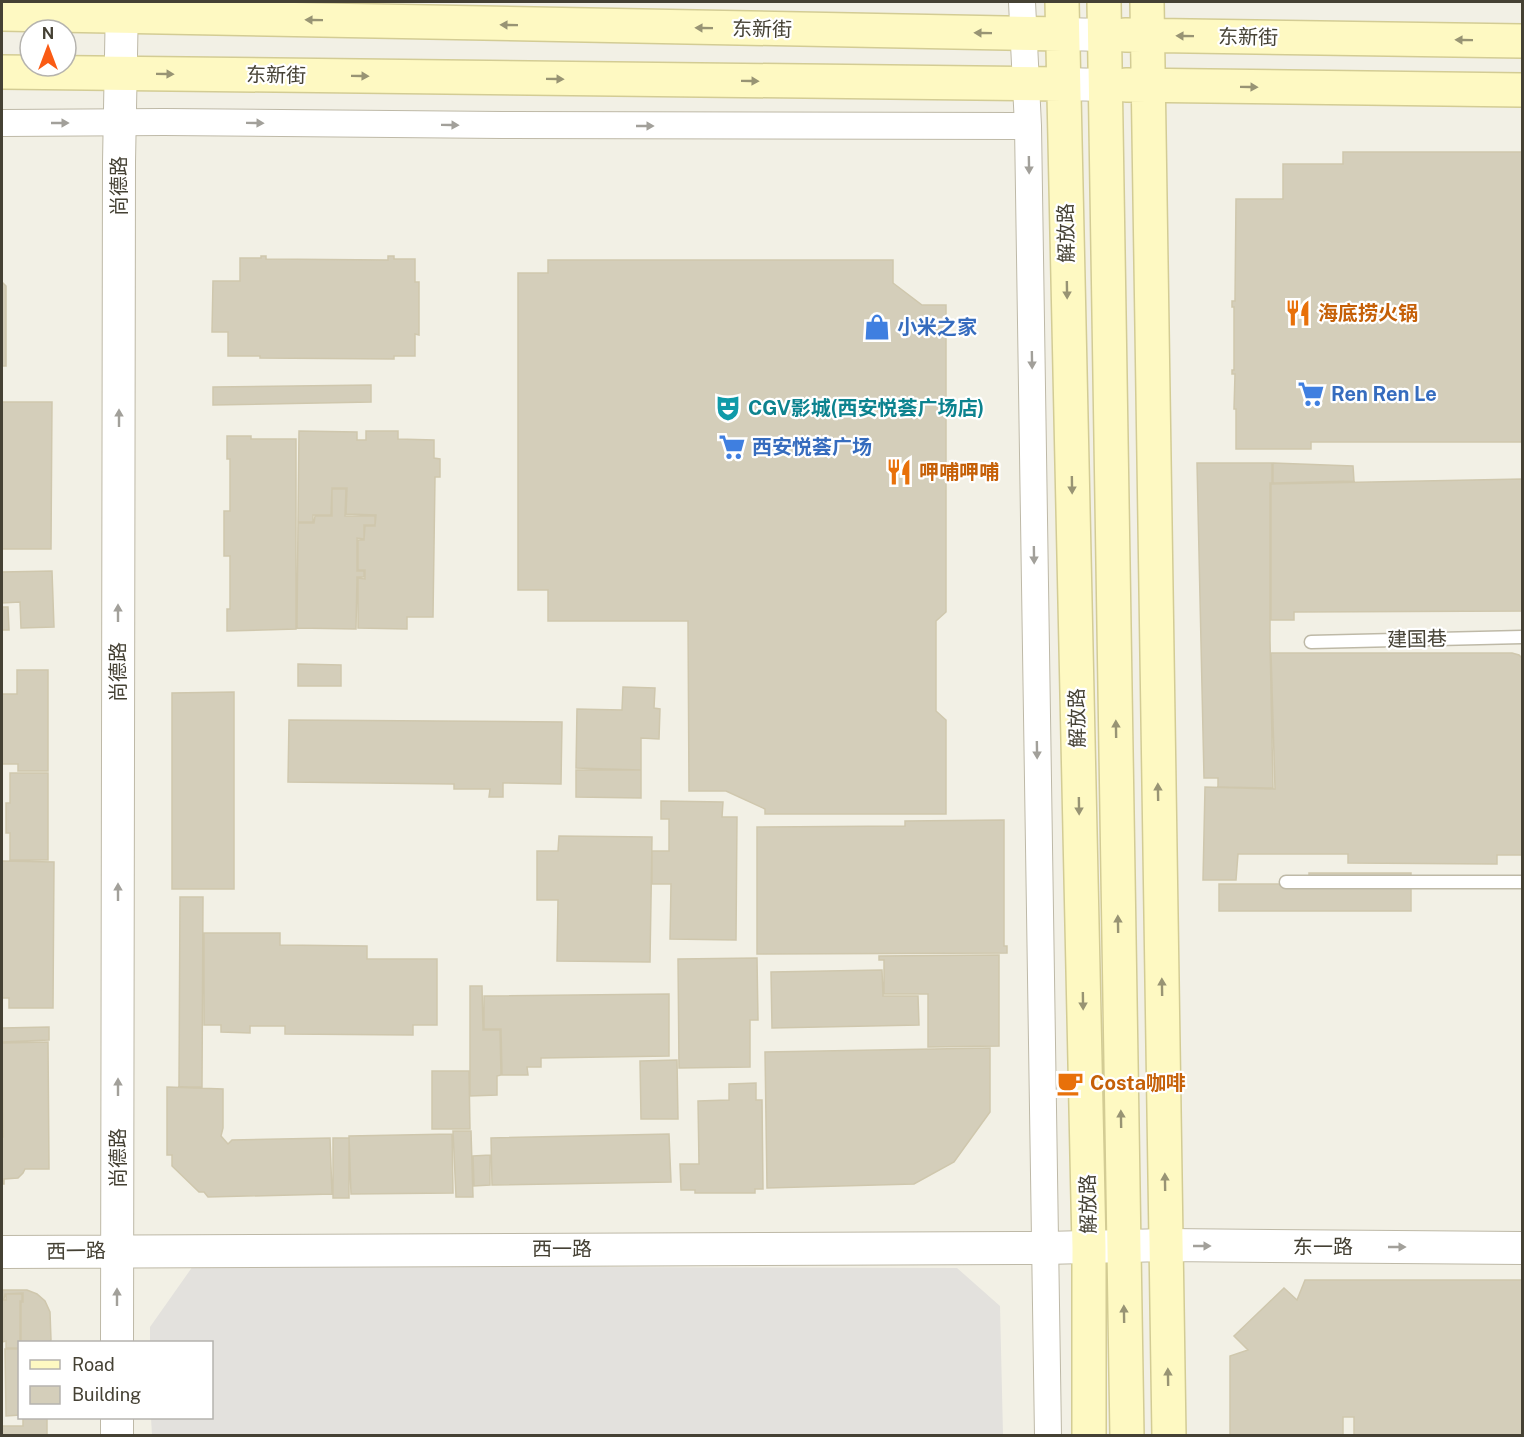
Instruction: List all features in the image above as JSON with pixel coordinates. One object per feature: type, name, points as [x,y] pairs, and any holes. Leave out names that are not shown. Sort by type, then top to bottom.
[{"type":"main road","name":"解放路","points":[[1062,2],[1089,1247],[1089,1436]]},
{"type":"main road","name":"解放路","points":[[1104,2],[1127,1436]]},
{"type":"main road","points":[[1147,2],[1169,1436]]},
{"type":"main road","name":"东新街","points":[[2,14],[122,9],[1062,34]]},
{"type":"main road","name":"东新街","points":[[1105,35],[1522,41]]},
{"type":"main road","name":"东新街","points":[[2,72],[1062,84]]},
{"type":"main road","name":"东新街","points":[[1106,85],[1522,90]]},
{"type":"street","points":[[1022,2],[1028,126],[1048,1436]]},
{"type":"street","name":"尚德路","points":[[117,1341],[122,9]]},
{"type":"street","name":"东新街","points":[[1062,34],[1105,35]]},
{"type":"street","name":"东新街","points":[[1062,84],[1106,85]]},
{"type":"street","points":[[2,123],[1028,126]]},
{"type":"street","name":"西一路","points":[[2,1252],[1045,1248],[1123,1245]]},
{"type":"street","name":"东一路","points":[[1123,1245],[1522,1248]]},
{"type":"street","points":[[117,1419],[117,1436]]},
{"type":"lane","name":"建国巷","points":[[1311,642],[1522,637]]},
{"type":"lane","points":[[1286,882],[1522,882]]},
{"type":"shaded area","points":[[193,1266],[957,1268],[1000,1306],[1003,1435],[152,1435],[151,1419],[213,1419],[213,1341],[150,1341],[150,1327]]},
{"type":"building","points":[[1343,152],[1522,152],[1522,442],[1311,442],[1311,449],[1236,449],[1235,374],[1232,374],[1234,370],[1234,307],[1232,307],[1232,301],[1235,301],[1236,199],[1283,199],[1283,164],[1343,164]]},
{"type":"building","points":[[261,256],[266,256],[266,259],[388,260],[388,256],[394,256],[394,259],[415,259],[415,282],[419,282],[419,335],[415,334],[415,356],[394,356],[394,359],[228,356],[228,332],[212,332],[213,281],[240,281],[240,258],[261,258]]},
{"type":"building","name":"西安悦荟广场","points":[[548,260],[893,260],[893,283],[922,305],[946,305],[946,612],[936,621],[936,711],[946,720],[946,814],[765,814],[765,809],[726,791],[689,791],[688,621],[548,621],[548,590],[518,590],[518,273],[548,273]]},
{"type":"building","points":[[2,282],[6,286],[6,366],[2,366]]},
{"type":"building","points":[[371,385],[371,402],[213,405],[213,387]]},
{"type":"building","points":[[2,402],[52,402],[51,549],[2,549]]},
{"type":"building","points":[[299,431],[357,432],[357,440],[366,440],[366,431],[398,431],[398,439],[434,440],[434,458],[440,459],[440,477],[435,477],[433,617],[407,617],[407,629],[358,628],[358,578],[365,579],[365,570],[358,570],[358,540],[364,540],[365,526],[375,526],[376,515],[346,514],[347,488],[332,488],[331,515],[313,515],[313,522],[298,522]]},
{"type":"building","points":[[227,436],[251,436],[251,439],[296,439],[296,629],[227,631],[227,609],[230,609],[230,556],[224,556],[224,511],[230,511],[230,459],[227,459]]},
{"type":"building","points":[[1197,463],[1272,463],[1270,641],[1273,788],[1218,787],[1218,778],[1204,778]]},
{"type":"building","points":[[1273,463],[1353,466],[1354,481],[1273,483]]},
{"type":"building","points":[[1522,479],[1522,611],[1294,612],[1294,620],[1271,620],[1271,484]]},
{"type":"building","points":[[332,489],[346,489],[345,516],[375,516],[375,525],[364,525],[364,539],[357,538],[357,571],[364,571],[364,577],[357,577],[356,629],[297,628],[298,523],[314,523],[315,516],[332,516]]},
{"type":"building","points":[[52,571],[54,627],[21,628],[20,602],[2,603],[2,572]]},
{"type":"building","points":[[2,607],[8,607],[9,630],[2,630]]},
{"type":"building","points":[[1271,653],[1512,653],[1519,655],[1522,658],[1522,855],[1497,855],[1497,864],[1348,863],[1348,854],[1238,854],[1236,880],[1203,880],[1205,787],[1275,789]]},
{"type":"building","points":[[298,664],[341,665],[341,686],[298,686]]},
{"type":"building","points":[[17,670],[48,670],[48,771],[18,771],[18,764],[2,764],[2,694],[17,694]]},
{"type":"building","points":[[623,687],[655,688],[654,708],[660,709],[659,739],[641,738],[641,770],[576,768],[577,709],[622,710]]},
{"type":"building","points":[[234,692],[234,889],[172,889],[172,693]]},
{"type":"building","points":[[289,720],[562,722],[561,784],[503,783],[503,797],[489,797],[490,789],[454,789],[454,784],[288,782]]},
{"type":"building","points":[[576,770],[641,770],[641,798],[576,797]]},
{"type":"building","points":[[10,773],[48,773],[48,860],[10,860],[10,833],[6,833],[6,803],[10,803]]},
{"type":"building","points":[[661,801],[723,802],[722,817],[737,817],[736,940],[670,939],[671,884],[652,884],[652,851],[669,851],[669,819],[661,819]]},
{"type":"building","points":[[1004,820],[1004,946],[1007,946],[1007,953],[757,954],[757,827],[905,826],[905,821]]},
{"type":"building","points":[[559,836],[652,837],[650,962],[557,961],[558,900],[537,900],[537,851],[558,851]]},
{"type":"building","points":[[2,861],[54,862],[53,1008],[9,1008],[9,998],[2,998]]},
{"type":"building","points":[[1309,873],[1411,873],[1411,911],[1219,911],[1219,884],[1309,884]]},
{"type":"building","points":[[180,897],[203,897],[202,1087],[179,1087]]},
{"type":"building","points":[[204,933],[280,933],[280,945],[367,946],[367,959],[437,959],[437,1025],[413,1025],[413,1035],[285,1034],[285,1026],[250,1026],[250,1033],[221,1032],[221,1025],[204,1025]]},
{"type":"building","points":[[999,955],[999,1046],[928,1047],[928,994],[884,994],[884,960],[879,960],[879,956]]},
{"type":"building","points":[[757,958],[758,1020],[750,1020],[750,1067],[679,1068],[678,959]]},
{"type":"building","points":[[882,970],[883,996],[918,996],[919,1025],[772,1028],[771,972]]},
{"type":"building","points":[[470,986],[482,986],[483,1030],[500,1030],[501,1075],[497,1076],[497,1095],[470,1096]]},
{"type":"building","points":[[669,994],[669,1056],[541,1058],[541,1067],[527,1067],[528,1075],[502,1075],[501,1029],[484,1029],[484,996]]},
{"type":"building","points":[[49,1027],[49,1040],[2,1042],[2,1028]]},
{"type":"building","points":[[48,1042],[49,1169],[25,1169],[18,1178],[4,1179],[4,1184],[2,1184],[2,1043]]},
{"type":"building","points":[[990,1048],[990,1112],[954,1162],[914,1184],[767,1188],[765,1052]]},
{"type":"building","points":[[677,1060],[678,1119],[641,1119],[640,1061]]},
{"type":"building","points":[[432,1071],[469,1071],[470,1129],[432,1129]]},
{"type":"building","points":[[756,1083],[756,1100],[762,1100],[763,1189],[755,1189],[755,1193],[695,1193],[695,1190],[681,1190],[680,1164],[699,1164],[698,1101],[729,1100],[729,1084]]},
{"type":"building","points":[[167,1087],[223,1089],[221,1136],[228,1144],[232,1140],[330,1138],[332,1194],[208,1197],[204,1192],[199,1192],[172,1166],[172,1155],[167,1155]]},
{"type":"building","points":[[453,1131],[471,1131],[473,1197],[456,1197]]},
{"type":"building","points":[[452,1134],[453,1193],[351,1194],[349,1136]]},
{"type":"building","points":[[669,1134],[671,1182],[492,1185],[491,1138]]},
{"type":"building","points":[[333,1138],[349,1138],[349,1198],[333,1198]]},
{"type":"building","points":[[490,1155],[490,1185],[474,1186],[473,1156]]},
{"type":"building","points":[[1305,1280],[1522,1280],[1522,1436],[1354,1436],[1354,1417],[1343,1417],[1343,1436],[1230,1436],[1230,1356],[1248,1350],[1234,1336],[1284,1288],[1297,1300]]},
{"type":"building","points":[[2,1290],[27,1290],[37,1294],[45,1301],[50,1312],[51,1340],[21,1341],[23,1293],[5,1294],[2,1299]]},
{"type":"building","points":[[6,1294],[22,1294],[18,1348],[6,1348],[6,1341],[2,1342],[2,1300],[6,1300]]},
{"type":"building","points":[[5,1349],[18,1349],[18,1415],[6,1416]]},
{"type":"building","points":[[23,1419],[47,1419],[47,1436],[2,1436],[2,1426],[23,1426]]},
{"type":"place","name":"海底捞火锅","points":[[1298,313]]},
{"type":"place","name":"小米之家","points":[[877,327]]},
{"type":"place","name":"Ren Ren Le","points":[[1311,394]]},
{"type":"place","name":"CGV影城(西安悦荟广场店)","points":[[728,408]]},
{"type":"place","name":"西安悦荟广场","points":[[732,447]]},
{"type":"place","name":"呷哺呷哺","points":[[899,472]]},
{"type":"place","name":"Costa咖啡","points":[[1070,1083]]}]
